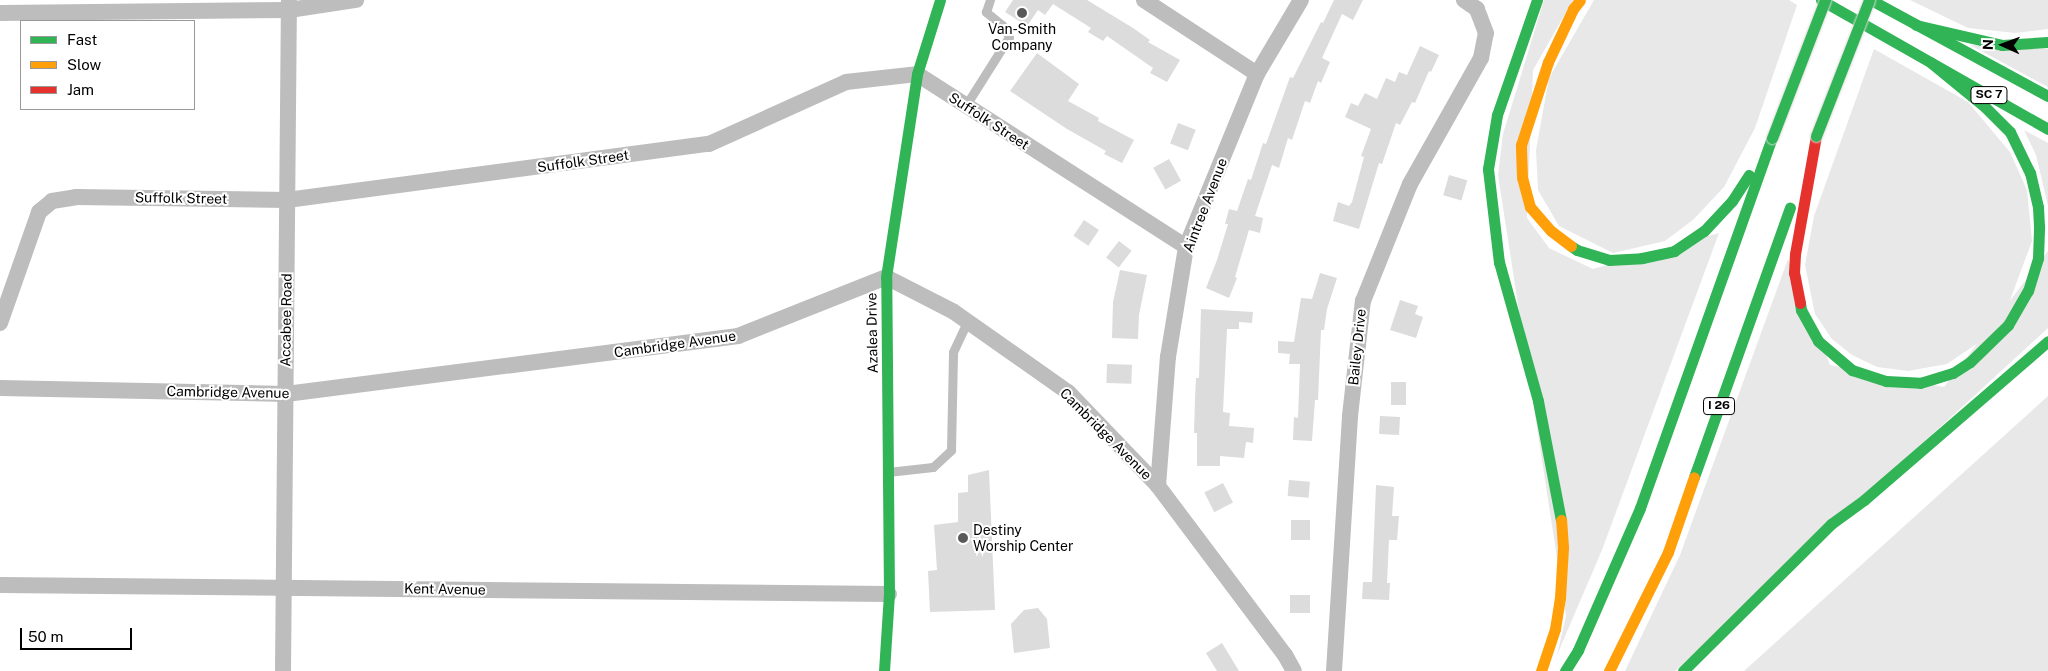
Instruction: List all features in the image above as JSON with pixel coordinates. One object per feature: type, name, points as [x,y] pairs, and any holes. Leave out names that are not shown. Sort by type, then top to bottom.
[{"type":"main road","name":"Azalea Drive","points":[[884,671],[889,594],[886,277],[917,74],[940,0]]},
{"type":"main road","points":[[1536,0],[1517,50],[1497,115],[1488,169],[1499,262],[1538,401],[1560,510],[1563,547],[1560,598],[1555,629],[1541,671]]},
{"type":"main road","points":[[1580,0],[1573,9],[1548,62],[1521,145],[1522,177],[1530,207],[1551,231],[1577,250],[1609,260],[1642,258],[1674,252],[1704,231],[1732,201],[1772,138]]},
{"type":"main road","name":"SC 7","points":[[1821,0],[2048,129]]},
{"type":"main road","points":[[1565,671],[1578,650],[1640,508],[1772,138],[1826,0]]},
{"type":"main road","name":"SC 7","points":[[1870,0],[2048,96]]},
{"type":"main road","name":"I 26","points":[[1609,671],[1668,552],[1816,136],[1870,0]]},
{"type":"main road","points":[[1916,25],[2002,45],[2048,42]]},
{"type":"main road","points":[[1816,136],[1795,254],[1794,273],[1801,310],[1818,341],[1827,351],[1852,370],[1886,381],[1920,383],[1953,373],[1970,362],[2003,330],[2028,292],[2038,258],[2040,226],[2038,207],[2030,173],[2010,132],[1985,107],[1930,62]]},
{"type":"main road","points":[[1683,671],[1831,524],[1864,500],[2002,383],[2048,341]]},
{"type":"street","points":[[0,14],[289,5],[356,0]]},
{"type":"street","points":[[1144,0],[1257,74]]},
{"type":"street","name":"Aintree Avenue","points":[[1158,486],[1168,357],[1186,247],[1257,74],[1301,0]]},
{"type":"street","name":"Bailey Drive","points":[[1334,671],[1350,416],[1363,300],[1410,184],[1481,58],[1486,33],[1477,9],[1464,0]]},
{"type":"street","name":"Accabee Road","points":[[283,671],[289,5]]},
{"type":"street","name":"Suffolk Street","points":[[0,323],[39,212],[52,201],[76,196],[288,200],[709,144],[846,82],[917,74],[1186,247]]},
{"type":"street","name":"Cambridge Avenue","points":[[0,388],[286,394],[738,336],[886,277],[954,312],[1068,392],[1158,486],[1285,655],[1294,671]]},
{"type":"street","name":"Kent Avenue","points":[[0,585],[889,594]]},
{"type":"lane","points":[[966,105],[1009,38],[1002,25],[986,12],[990,0]]},
{"type":"lane","points":[[888,472],[933,467],[951,450],[953,352],[968,322]]},
{"type":"shaded area","points":[[1544,0],[1573,0],[1533,70],[1527,218],[1549,248],[1593,269],[1719,233],[1602,550],[1557,655],[1566,616],[1498,175],[1503,134]]},
{"type":"shaded area","points":[[1594,0],[1789,0],[1797,5],[1755,128],[1724,187],[1694,219],[1665,241],[1613,253],[1559,226],[1538,190],[1536,150],[1549,78]]},
{"type":"shaded area","points":[[1910,0],[2048,0],[2048,29],[2015,33],[1968,28]]},
{"type":"shaded area","points":[[1970,45],[2048,49],[2048,87]]},
{"type":"shaded area","points":[[1874,49],[1968,102],[2010,152],[2027,190],[2032,241],[2006,311],[1981,341],[1947,364],[1908,371],[1877,367],[1852,355],[1832,339],[1815,314],[1805,265],[1814,216]]},
{"type":"shaded area","points":[[2024,130],[2048,143],[2048,206],[2036,155]]},
{"type":"shaded area","points":[[2048,251],[2048,328],[1675,671],[1625,671],[1680,555],[1788,259],[1830,365],[1944,387]]},
{"type":"shaded area","points":[[2048,396],[2048,671],[1744,671]]},
{"type":"building","points":[[1013,0],[1087,0],[1133,28],[1150,40],[1148,42],[1180,60],[1167,82],[1150,73],[1153,68],[1107,36],[1103,41],[1088,32],[1091,28],[1053,4],[1045,15],[1038,10],[1027,26],[1005,12]]},
{"type":"building","points":[[1334,0],[1363,0],[1353,20],[1342,14],[1322,58],[1330,62],[1321,83],[1318,81],[1310,103],[1305,101],[1292,140],[1288,138],[1279,168],[1272,165],[1255,216],[1263,218],[1260,233],[1249,230],[1235,277],[1237,278],[1229,298],[1206,288],[1228,224],[1225,224],[1229,209],[1237,211],[1248,179],[1251,180],[1263,143],[1266,144],[1290,77],[1293,78]]},
{"type":"building","points":[[1420,46],[1439,55],[1431,72],[1429,71],[1415,103],[1412,102],[1400,125],[1396,123],[1382,164],[1379,163],[1359,229],[1333,221],[1338,202],[1349,206],[1352,202],[1364,157],[1361,156],[1371,129],[1345,117],[1351,103],[1358,106],[1365,93],[1377,99],[1386,78],[1395,82],[1399,72],[1407,75]]},
{"type":"building","points":[[1037,53],[1079,84],[1068,101],[1099,118],[1098,121],[1134,140],[1122,163],[1104,154],[1106,151],[1067,129],[1010,91]]},
{"type":"building","points":[[1178,123],[1196,130],[1188,150],[1170,144]]},
{"type":"building","points":[[1169,159],[1181,181],[1165,190],[1153,168]]},
{"type":"building","points":[[1449,175],[1467,180],[1461,200],[1443,195]]},
{"type":"building","points":[[1084,220],[1099,230],[1088,246],[1073,236]]},
{"type":"building","points":[[1119,241],[1132,251],[1119,267],[1106,258]]},
{"type":"building","points":[[1120,270],[1147,275],[1139,315],[1138,339],[1112,338],[1113,302]]},
{"type":"building","points":[[1320,273],[1337,278],[1327,309],[1324,330],[1321,330],[1318,400],[1315,400],[1312,441],[1293,440],[1294,417],[1298,418],[1300,364],[1289,364],[1290,354],[1278,353],[1278,341],[1294,342],[1301,298],[1312,299]]},
{"type":"building","points":[[1400,300],[1418,306],[1415,314],[1423,317],[1416,338],[1390,330]]},
{"type":"building","points":[[1201,309],[1253,312],[1252,323],[1239,322],[1239,329],[1227,329],[1223,412],[1230,413],[1229,426],[1254,428],[1253,443],[1246,442],[1244,458],[1220,456],[1220,466],[1197,466],[1197,433],[1194,433],[1196,378],[1199,378]]},
{"type":"building","points":[[1107,364],[1132,365],[1131,384],[1106,383]]},
{"type":"building","points":[[1391,382],[1406,382],[1406,405],[1391,405]]},
{"type":"building","points":[[1380,416],[1400,417],[1399,435],[1379,434]]},
{"type":"building","name":"Destiny Worship Center","points":[[989,470],[995,610],[930,612],[928,571],[937,570],[934,525],[958,522],[958,493],[968,492],[968,475]]},
{"type":"building","points":[[1289,480],[1310,482],[1309,498],[1288,496]]},
{"type":"building","points":[[1223,483],[1233,503],[1214,512],[1204,493]]},
{"type":"building","points":[[1376,485],[1394,487],[1392,516],[1399,516],[1397,540],[1389,540],[1387,583],[1390,583],[1389,600],[1362,599],[1363,582],[1372,582]]},
{"type":"building","points":[[1291,520],[1310,520],[1310,540],[1291,540]]},
{"type":"building","points":[[1290,595],[1310,595],[1310,613],[1290,613]]},
{"type":"building","points":[[1038,608],[1047,619],[1050,648],[1014,653],[1011,624],[1024,610]]},
{"type":"building","points":[[1222,643],[1239,671],[1217,671],[1206,653]]},
{"type":"traffic: fast","points":[[884,671],[889,594],[886,277],[917,74],[940,0]]},
{"type":"traffic: fast","points":[[1537,0],[1497,115],[1488,169],[1499,262],[1538,401],[1561,520]]},
{"type":"traffic: fast","points":[[1821,0],[2048,129]]},
{"type":"traffic: fast","points":[[1772,138],[1825,0]]},
{"type":"traffic: fast","points":[[1816,136],[1869,0]]},
{"type":"traffic: fast","points":[[1871,0],[2048,96]]},
{"type":"traffic: fast","points":[[1916,25],[2002,45],[2048,42]]},
{"type":"traffic: fast","points":[[1800,303],[1801,310],[1818,341],[1852,370],[1886,381],[1920,383],[1953,373],[1970,362],[2008,325],[2028,291],[2038,258],[2039,226],[2038,207],[2030,173],[2010,132],[1985,107],[1930,62]]},
{"type":"traffic: fast","points":[[1565,671],[1578,650],[1640,508],[1772,138]]},
{"type":"traffic: fast","points":[[1571,246],[1577,250],[1609,260],[1642,258],[1674,251],[1704,231],[1732,201],[1749,175]]},
{"type":"traffic: fast","points":[[1694,477],[1790,208]]},
{"type":"traffic: fast","points":[[1683,671],[1831,524],[1864,500],[2048,341]]},
{"type":"traffic: slow","points":[[1571,246],[1551,231],[1530,207],[1522,177],[1521,145],[1548,62],[1573,9],[1580,0]]},
{"type":"traffic: slow","points":[[1609,671],[1668,552],[1694,477]]},
{"type":"traffic: slow","points":[[1541,671],[1555,629],[1560,598],[1563,547],[1561,520]]},
{"type":"traffic: jam","points":[[1800,303],[1794,273],[1795,254],[1816,136]]},
{"type":"place","name":"Van-Smith Company","points":[[1022,13]]},
{"type":"place","name":"Destiny Worship Center","points":[[963,538]]}]
